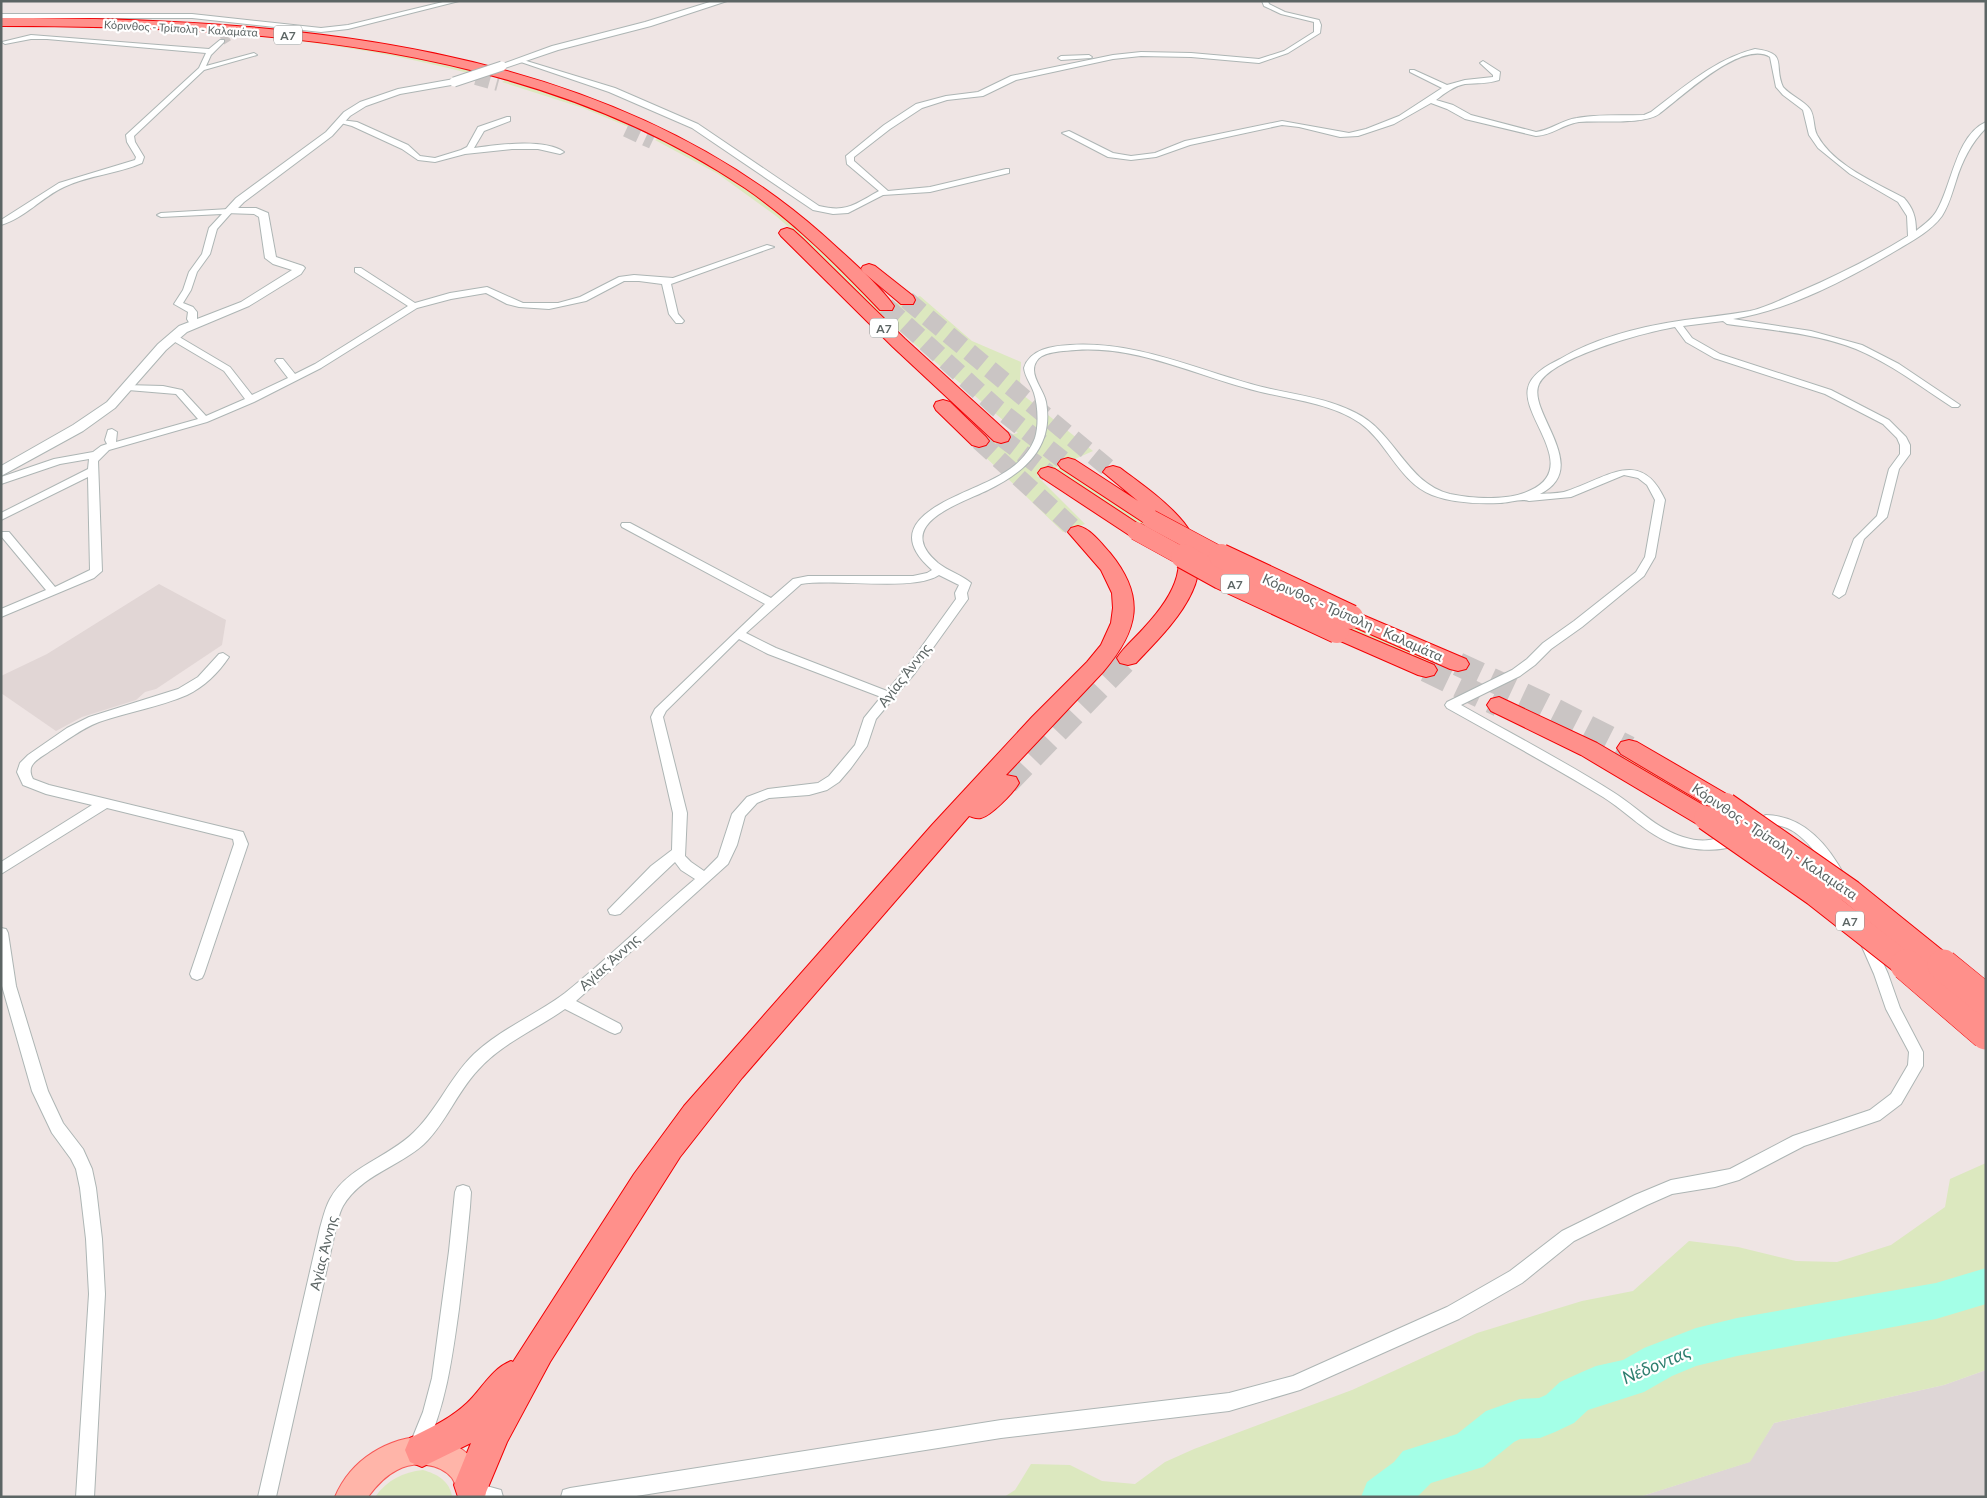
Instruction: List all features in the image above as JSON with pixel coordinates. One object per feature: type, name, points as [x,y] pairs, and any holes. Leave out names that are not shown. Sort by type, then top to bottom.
[{"type":"highway","name":"Κόρινθος - Τρίπολη - Καλαμάτα","points":[[1,22],[113,23],[224,29],[354,44],[431,58],[526,82],[619,115],[702,155],[767,212],[866,311],[1001,437]]},
{"type":"highway","name":"Κόρινθος - Τρίπολη - Καλαμάτα","points":[[1,28],[149,31],[251,38],[365,53],[476,78]]},
{"type":"highway","points":[[498,84],[579,110],[626,130]]},
{"type":"highway","name":"Κόρινθος - Τρίπολη - Καλαμάτα","points":[[652,142],[827,247],[886,306]]},
{"type":"highway","points":[[767,212],[829,238],[907,300]]},
{"type":"highway","points":[[767,212],[822,273],[897,362],[979,441]]},
{"type":"highway","name":"Κόρινθος - Τρίπολη - Καλαμάτα","points":[[1068,464],[1144,525],[1221,577],[1344,624],[1458,664]]},
{"type":"highway","points":[[1113,472],[1164,514],[1185,539],[1189,551],[1187,574],[1180,597],[1165,619],[1128,658]]},
{"type":"highway","name":"Κόρινθος - Τρίπολη - Καλαμάτα","points":[[1048,473],[1075,492],[1144,525]]},
{"type":"highway","points":[[477,1493],[496,1426],[547,1336],[642,1188],[680,1134],[706,1100],[872,908],[1002,763],[1100,660],[1115,639],[1123,616],[1124,596],[1117,576],[1101,554],[1078,532]]},
{"type":"highway","name":"Κόρινθος - Τρίπολη - Καλαμάτα","points":[[1344,624],[1426,670]]},
{"type":"highway","name":"Κόρινθος - Τρίπολη - Καλαμάτα","points":[[1499,705],[1716,812],[1851,892],[1986,1000]]},
{"type":"highway","name":"Κόρινθος - Τρίπολη - Καλαμάτα","points":[[1629,748],[1716,812],[1743,842],[1895,957],[1986,1034]]},
{"type":"highway","points":[[872,908],[1008,783]]},
{"type":"highway","points":[[419,1450],[455,1434],[479,1415],[547,1336]]},
{"type":"main road","points":[[340,1497],[357,1488],[388,1459],[404,1452],[419,1450],[439,1452],[454,1460],[465,1472],[477,1493]]},
{"type":"street","points":[[1,16],[192,16],[310,30],[334,30],[456,1]]},
{"type":"street","points":[[194,324],[191,309],[178,304],[187,290],[193,272],[206,254],[213,228],[246,195],[329,134],[354,110],[385,96],[454,82],[586,39],[662,20],[723,1]]},
{"type":"street","points":[[884,193],[884,190],[850,162],[849,157],[913,109],[946,98],[980,94],[1014,78],[1113,57],[1138,54],[1191,55],[1259,61],[1286,52],[1317,33],[1317,21],[1275,10],[1266,5],[1265,1]]},
{"type":"street","points":[[244,28],[252,23]]},
{"type":"street","points":[[5,42],[30,37],[47,37],[211,51]]},
{"type":"street","points":[[202,69],[203,60],[222,41]]},
{"type":"street","points":[[1061,58],[1127,52],[1138,54]]},
{"type":"street","points":[[1430,100],[1478,120],[1521,131],[1542,134],[1576,120],[1645,117],[1662,108],[1700,77],[1732,60],[1754,52],[1769,53],[1775,58],[1776,76],[1780,88],[1807,110],[1813,135],[1839,163],[1901,200],[1908,207],[1912,217],[1912,235]]},
{"type":"street","points":[[1,223],[22,212],[62,184],[139,161],[140,157],[131,142],[130,135],[202,69],[254,55]]},
{"type":"street","points":[[518,60],[612,90],[688,122],[709,134],[765,175],[816,208],[833,212],[848,211],[884,193],[901,193],[927,189],[975,179],[1006,170]]},
{"type":"street","points":[[1066,132],[1110,155],[1122,158],[1143,157],[1188,143],[1282,123],[1296,123],[1340,134],[1354,134],[1399,119],[1447,88],[1470,81],[1484,81],[1496,78],[1497,74],[1483,64]]},
{"type":"street","points":[[1412,71],[1447,88]]},
{"type":"street","points":[[464,152],[470,148],[476,135],[481,130],[507,119]]},
{"type":"street","points":[[341,122],[350,123],[405,147],[423,160],[442,159],[464,152],[488,148],[546,148],[560,152]]},
{"type":"street","points":[[1522,497],[1534,494],[1546,486],[1556,468],[1554,450],[1532,394],[1536,380],[1558,365],[1586,350],[1626,336],[1677,324],[1762,310],[1822,286],[1890,250],[1925,228],[1938,216],[1964,150],[1972,138],[1986,124]]},
{"type":"street","points":[[1,472],[88,421],[111,404],[128,388],[155,355],[173,337],[194,324],[245,304],[299,270],[294,265],[273,261],[264,215],[256,211],[161,215]]},
{"type":"street","points":[[1,481],[58,461],[96,455],[114,445],[204,420],[251,400],[318,366],[414,306],[450,296],[487,290],[495,292],[514,303],[525,306],[561,305],[581,300],[618,280],[628,278],[666,282],[683,278],[770,247]]},
{"type":"street","points":[[358,270],[414,306]]},
{"type":"street","points":[[666,282],[674,314],[679,321]]},
{"type":"street","points":[[1716,319],[1814,335],[1858,347],[1876,355],[1955,405]]},
{"type":"street","points":[[1677,324],[1690,340],[1699,347],[1736,364],[1828,392],[1880,418],[1901,438],[1905,445],[1904,454],[1894,469],[1882,517],[1877,523],[1863,532],[1859,539],[1840,594]]},
{"type":"street","points":[[173,337],[227,369],[251,400]]},
{"type":"street","name":"Αγίας Άννης","points":[[267,1497],[326,1237],[337,1202],[355,1181],[408,1148],[428,1129],[465,1076],[482,1056],[564,1001],[705,878],[726,854],[737,821],[747,804],[761,795],[814,789],[829,782],[857,754],[864,740],[870,718],[911,670],[961,601],[962,589],[965,583],[939,570],[922,555],[918,543],[919,530],[930,515],[952,502],[1007,476],[1018,467],[1036,445],[1042,430],[1042,415],[1038,393],[1029,372],[1029,366],[1034,358],[1048,350],[1109,346],[1144,352],[1223,380],[1333,408],[1356,416],[1380,435],[1417,481],[1439,494],[1458,498],[1478,500],[1522,497],[1542,498],[1567,495],[1623,472],[1632,471],[1642,474],[1657,492],[1660,500],[1650,557],[1640,574],[1578,624],[1547,646],[1531,662],[1516,673],[1451,705],[1612,796],[1660,832],[1681,842],[1703,846],[1725,844],[1762,820],[1775,819],[1802,832],[1815,842],[1825,853],[1836,872],[1881,974],[1893,1009],[1916,1052],[1915,1066],[1896,1099],[1875,1115],[1799,1140],[1733,1175],[1715,1180],[1670,1187],[1641,1200],[1568,1236],[1516,1276],[1453,1313],[1294,1384],[1229,1402],[1002,1429],[570,1497]]},
{"type":"street","points":[[280,361],[294,379]]},
{"type":"street","points":[[128,388],[163,389],[179,392],[204,420]]},
{"type":"street","points":[[112,432],[110,440],[114,445]]},
{"type":"street","points":[[2,611],[53,592],[90,576],[96,571],[92,471],[96,455]]},
{"type":"street","points":[[1,517],[92,471]]},
{"type":"street","points":[[626,525],[772,603]]},
{"type":"street","points":[[5,534],[53,592]]},
{"type":"street","points":[[705,878],[682,862],[677,853],[680,813],[657,715],[738,634],[789,587],[800,580],[913,579],[930,576],[939,570]]},
{"type":"street","points":[[738,634],[772,651],[889,696]]},
{"type":"street","points":[[197,974],[241,839],[238,835],[233,832],[36,786],[25,779],[23,770],[28,762],[42,750],[76,728],[186,690],[205,677],[223,657]]},
{"type":"street","points":[[1,870],[105,803]]},
{"type":"street","points":[[615,910],[656,870],[677,853]]},
{"type":"street","points":[[1,933],[10,986],[40,1091],[57,1128],[81,1162],[88,1188],[94,1239],[97,1294],[85,1497]]},
{"type":"street","points":[[564,1001],[615,1028]]},
{"type":"street","points":[[419,1450],[435,1407],[457,1253],[463,1192]]},
{"type":"shaded area","points":[[159,584],[226,620],[222,645],[156,689],[145,692],[136,700],[82,717],[56,731],[1,693],[1,676],[47,654]]},
{"type":"shaded area","points":[[1986,1370],[1986,1497],[1639,1497],[1749,1462],[1774,1423],[1944,1385]]},
{"type":"green space","points":[[1,25],[123,27],[183,30],[244,34],[304,40],[425,60],[484,74],[480,76],[362,50],[303,41],[182,30]]},
{"type":"green space","points":[[505,80],[587,106],[635,126],[631,128],[583,108],[502,82]]},
{"type":"green space","points":[[660,138],[732,179],[761,199],[830,259],[879,308],[920,296],[972,341],[1021,362],[1020,381],[1023,395],[1093,451],[1037,476],[1085,524],[1063,532],[974,446],[1018,433],[874,309],[815,250],[776,216],[718,174],[655,140]]},
{"type":"green space","points":[[1061,467],[1110,501],[1159,531],[1444,665],[1440,669],[1343,626],[1131,520],[1055,470]]},
{"type":"green space","points":[[1622,753],[1718,809],[1714,814],[1617,757]]},
{"type":"green space","points":[[1986,1163],[1986,1370],[1944,1385],[1774,1423],[1750,1462],[1639,1497],[1004,1497],[1015,1490],[1031,1464],[1070,1465],[1102,1481],[1135,1484],[1165,1462],[1194,1449],[1352,1390],[1477,1333],[1582,1301],[1633,1291],[1689,1241],[1738,1247],[1796,1261],[1837,1262],[1891,1245],[1945,1207],[1950,1179]]},
{"type":"green space","points":[[423,1470],[446,1482],[452,1497],[375,1497],[396,1478]]},
{"type":"waterway","name":"Νέδoντας","points":[[1382,1497],[1409,1477],[1418,1466],[1468,1452],[1501,1426],[1520,1419],[1540,1418],[1560,1409],[1574,1396],[1596,1386],[1630,1378],[1658,1362],[1696,1347],[1737,1337],[1936,1301],[1986,1286]]},
{"type":"tunnel","points":[[222,41],[244,28]]},
{"type":"tunnel","points":[[476,78],[498,84]]},
{"type":"tunnel","points":[[626,130],[652,142]]},
{"type":"tunnel","points":[[907,300],[1113,472]]},
{"type":"tunnel","points":[[886,306],[997,408],[1068,464]]},
{"type":"tunnel","points":[[1001,437],[1048,473]]},
{"type":"tunnel","points":[[979,441],[1078,532]]},
{"type":"tunnel","points":[[1007,783],[1128,658]]},
{"type":"tunnel","points":[[1458,664],[1537,701],[1629,748]]},
{"type":"tunnel","points":[[1426,670],[1499,705]]}]
